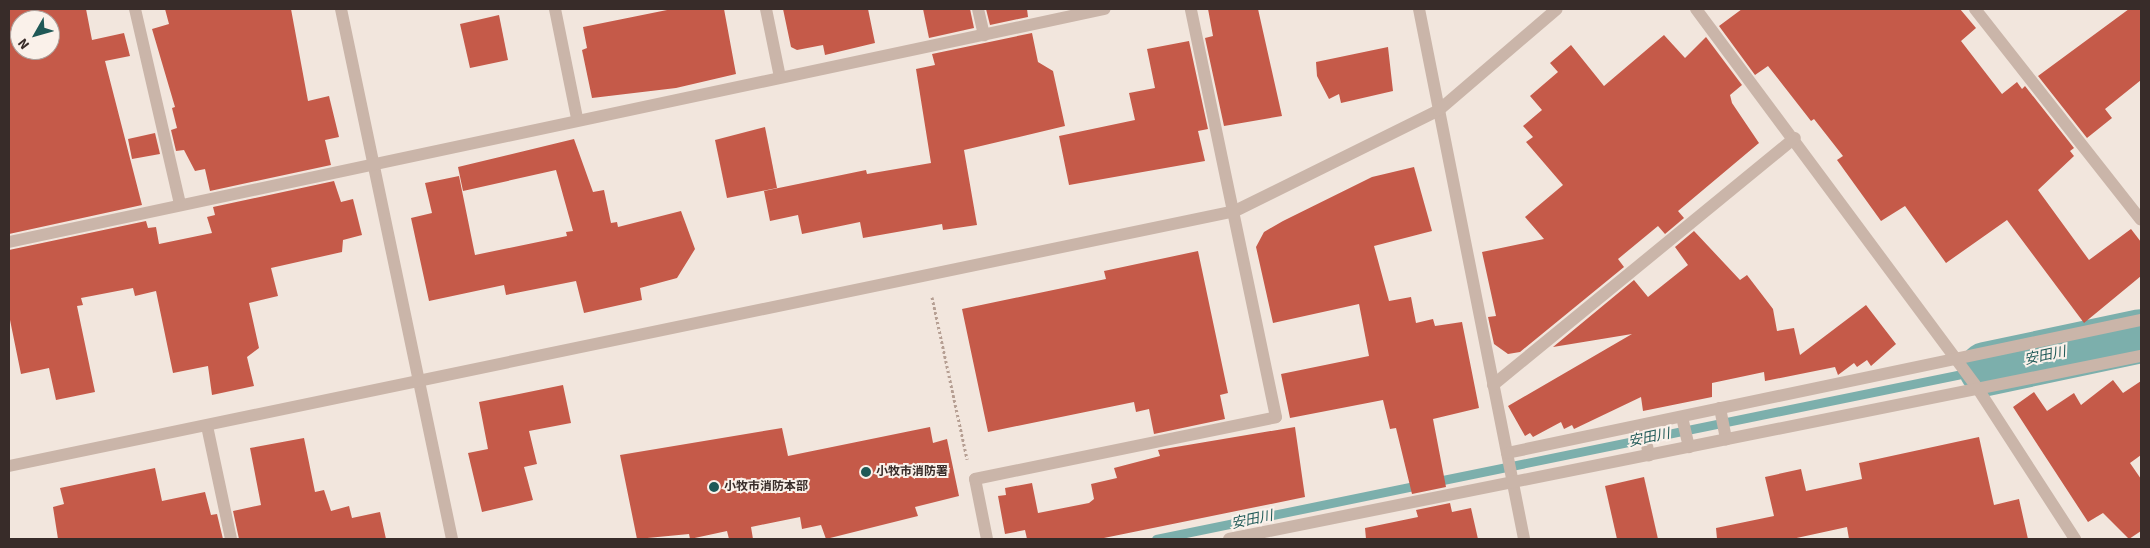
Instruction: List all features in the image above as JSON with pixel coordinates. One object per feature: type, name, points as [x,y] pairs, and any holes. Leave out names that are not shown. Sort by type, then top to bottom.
[{"type":"street","points":[[135,9],[180,204]]},
{"type":"street","points":[[341,9],[377,164],[418,380],[452,539]]},
{"type":"street","points":[[555,9],[577,118]]},
{"type":"street","points":[[766,9],[780,77]]},
{"type":"street","points":[[978,9],[984,35]]},
{"type":"street","points":[[9,242],[180,204],[377,164],[577,118],[1104,9]]},
{"type":"street","points":[[987,539],[975,479],[1276,416],[1235,211],[1191,9]]},
{"type":"street","points":[[1418,9],[1524,539]]},
{"type":"street","points":[[9,466],[1235,211],[1439,110],[1557,9]]},
{"type":"street","points":[[1696,9],[1795,138],[1978,389],[2075,539]]},
{"type":"street","points":[[1975,9],[2141,220]]},
{"type":"street","points":[[1493,385],[1795,138]]},
{"type":"street","points":[[1507,453],[2141,320]]},
{"type":"street","points":[[1229,539],[1513,484],[1726,439],[2141,356]]},
{"type":"street","points":[[1720,408],[1726,439]]},
{"type":"street","points":[[1682,416],[1688,447]]},
{"type":"street","points":[[1643,424],[1649,455]]},
{"type":"street","points":[[207,426],[231,539]]},
{"type":"path","points":[[926,274],[975,479]]},
{"type":"building","points":[[9,9],[86,9],[92,40],[124,33],[130,56],[105,61],[142,205],[9,234]]},
{"type":"building","points":[[165,9],[291,9],[308,101],[329,96],[339,137],[325,140],[331,165],[210,191],[205,169],[195,171],[184,150],[176,151],[171,130],[177,128],[172,108],[175,107],[152,29],[169,24]]},
{"type":"building","points":[[672,9],[724,9],[736,74],[676,88],[592,98],[582,50],[587,48],[583,27]]},
{"type":"building","points":[[783,9],[868,9],[875,43],[825,55],[823,45],[797,50],[791,47]]},
{"type":"building","points":[[923,9],[970,9],[974,28],[929,38]]},
{"type":"building","points":[[986,9],[1027,9],[1028,17],[990,25]]},
{"type":"building","points":[[1208,9],[1258,9],[1282,116],[1224,126],[1205,38],[1213,36]]},
{"type":"building","points":[[1742,9],[1960,9],[1976,28],[1961,41],[2002,94],[2017,82],[2022,89],[2025,86],[2074,148],[2070,151],[2074,156],[2038,190],[2089,260],[2131,229],[2141,242],[2141,276],[2084,323],[2007,220],[1946,263],[1905,206],[1881,221],[1837,160],[1843,156],[1814,119],[1811,121],[1768,66],[1755,75],[1719,26]]},
{"type":"building","points":[[2129,9],[2141,9],[2141,80],[2105,109],[2112,118],[2087,138],[2038,76]]},
{"type":"building","points":[[499,15],[508,60],[470,68],[460,24]]},
{"type":"building","points":[[1032,33],[1038,62],[1053,71],[1065,126],[964,150],[977,225],[943,230],[942,224],[863,238],[860,222],[802,234],[798,215],[770,221],[764,191],[866,170],[867,174],[931,163],[916,69],[935,65],[932,54]]},
{"type":"building","points":[[1664,35],[1685,58],[1706,37],[1742,85],[1730,95],[1732,103],[1759,143],[1678,211],[1684,218],[1665,234],[1658,226],[1618,259],[1624,267],[1520,352],[1508,354],[1494,344],[1488,317],[1496,316],[1482,252],[1544,239],[1525,217],[1563,185],[1526,142],[1533,137],[1523,126],[1542,110],[1530,96],[1558,72],[1550,63],[1571,45],[1604,86]]},
{"type":"building","points":[[1189,41],[1208,129],[1198,131],[1205,161],[1069,185],[1059,136],[1135,120],[1129,93],[1155,88],[1147,49]]},
{"type":"building","points":[[1388,47],[1393,91],[1341,103],[1339,94],[1329,99],[1317,76],[1316,62]]},
{"type":"building","points":[[765,127],[777,188],[727,198],[715,140]]},
{"type":"building","points":[[155,133],[160,154],[132,159],[128,139]]},
{"type":"building","points":[[574,139],[593,192],[604,190],[611,223],[617,222],[618,227],[681,211],[695,249],[677,278],[640,288],[642,300],[584,313],[576,281],[506,295],[504,285],[429,301],[411,218],[432,213],[425,183],[459,176],[475,255],[567,236],[566,232],[573,231],[556,170],[463,191],[458,167]]},
{"type":"building","points":[[1414,167],[1432,231],[1374,246],[1389,301],[1411,297],[1416,323],[1433,319],[1435,326],[1462,322],[1479,408],[1433,419],[1446,487],[1412,494],[1396,428],[1390,429],[1383,400],[1290,418],[1281,374],[1369,356],[1359,304],[1273,323],[1256,247],[1264,232],[1283,221],[1372,177]]},
{"type":"building","points":[[334,181],[341,202],[353,199],[362,235],[343,240],[342,252],[271,268],[278,296],[249,303],[259,348],[247,357],[254,386],[212,395],[208,366],[173,373],[156,291],[135,296],[133,288],[81,298],[83,305],[77,306],[95,392],[56,400],[49,368],[21,374],[9,315],[9,250],[146,221],[148,228],[156,227],[159,244],[212,233],[207,217],[215,215],[213,207]]},
{"type":"building","points":[[1694,231],[1740,280],[1747,275],[1773,309],[1777,331],[1794,328],[1800,355],[1866,305],[1896,344],[1871,366],[1867,360],[1857,367],[1854,363],[1838,375],[1835,367],[1765,381],[1764,372],[1712,383],[1712,397],[1643,411],[1641,397],[1574,429],[1572,425],[1564,429],[1561,422],[1533,437],[1530,433],[1525,436],[1508,406],[1632,334],[1553,347],[1634,280],[1648,297],[1688,265],[1675,247]]},
{"type":"building","points":[[1198,251],[1228,393],[1220,395],[1225,419],[1154,434],[1149,409],[1136,412],[1134,402],[988,432],[962,309],[1106,279],[1104,271]]},
{"type":"building","points":[[2113,380],[2123,393],[2141,381],[2141,455],[2130,463],[2141,479],[2141,531],[2129,539],[2103,513],[2088,522],[2013,407],[2034,392],[2047,411],[2074,393],[2081,405]]},
{"type":"building","points":[[563,385],[571,423],[529,431],[537,464],[524,467],[533,500],[482,512],[468,453],[488,449],[479,402]]},
{"type":"building","points":[[930,427],[933,443],[947,439],[959,496],[915,507],[918,516],[826,539],[821,525],[802,529],[800,517],[751,527],[753,539],[729,539],[727,531],[690,539],[689,534],[637,539],[620,455],[782,428],[788,456]]},
{"type":"building","points":[[1295,427],[1305,497],[1099,539],[1027,539],[1025,530],[1005,534],[998,496],[1006,495],[1005,488],[1032,483],[1038,513],[1089,503],[1094,499],[1091,484],[1117,478],[1114,468],[1160,456],[1158,450]]},
{"type":"building","points":[[1979,437],[1994,505],[2019,499],[2028,539],[1849,539],[1847,527],[1792,539],[1717,539],[1716,528],[1774,516],[1765,477],[1801,469],[1806,491],[1862,479],[1859,463]]},
{"type":"building","points":[[304,438],[315,492],[324,490],[331,511],[349,506],[352,518],[380,512],[386,539],[239,539],[233,511],[261,505],[250,448]]},
{"type":"building","points":[[155,468],[162,501],[205,492],[211,515],[217,514],[223,539],[58,539],[53,507],[64,504],[60,488]]},
{"type":"building","points":[[1644,477],[1658,539],[1617,539],[1605,486]]},
{"type":"building","points":[[1450,503],[1452,512],[1471,508],[1478,539],[1366,539],[1365,528],[1418,517],[1416,510]]},
{"type":"waterway","name":"安田川","points":[[1986,369],[2141,336]]},
{"type":"waterway","name":"安田川","points":[[1433,482],[1986,369]]},
{"type":"waterway","name":"安田川","points":[[1156,539],[1420,485]]},
{"type":"place","name":"小牧市消防署","points":[[866,472]]},
{"type":"place","name":"小牧市消防本部","points":[[714,487]]}]
